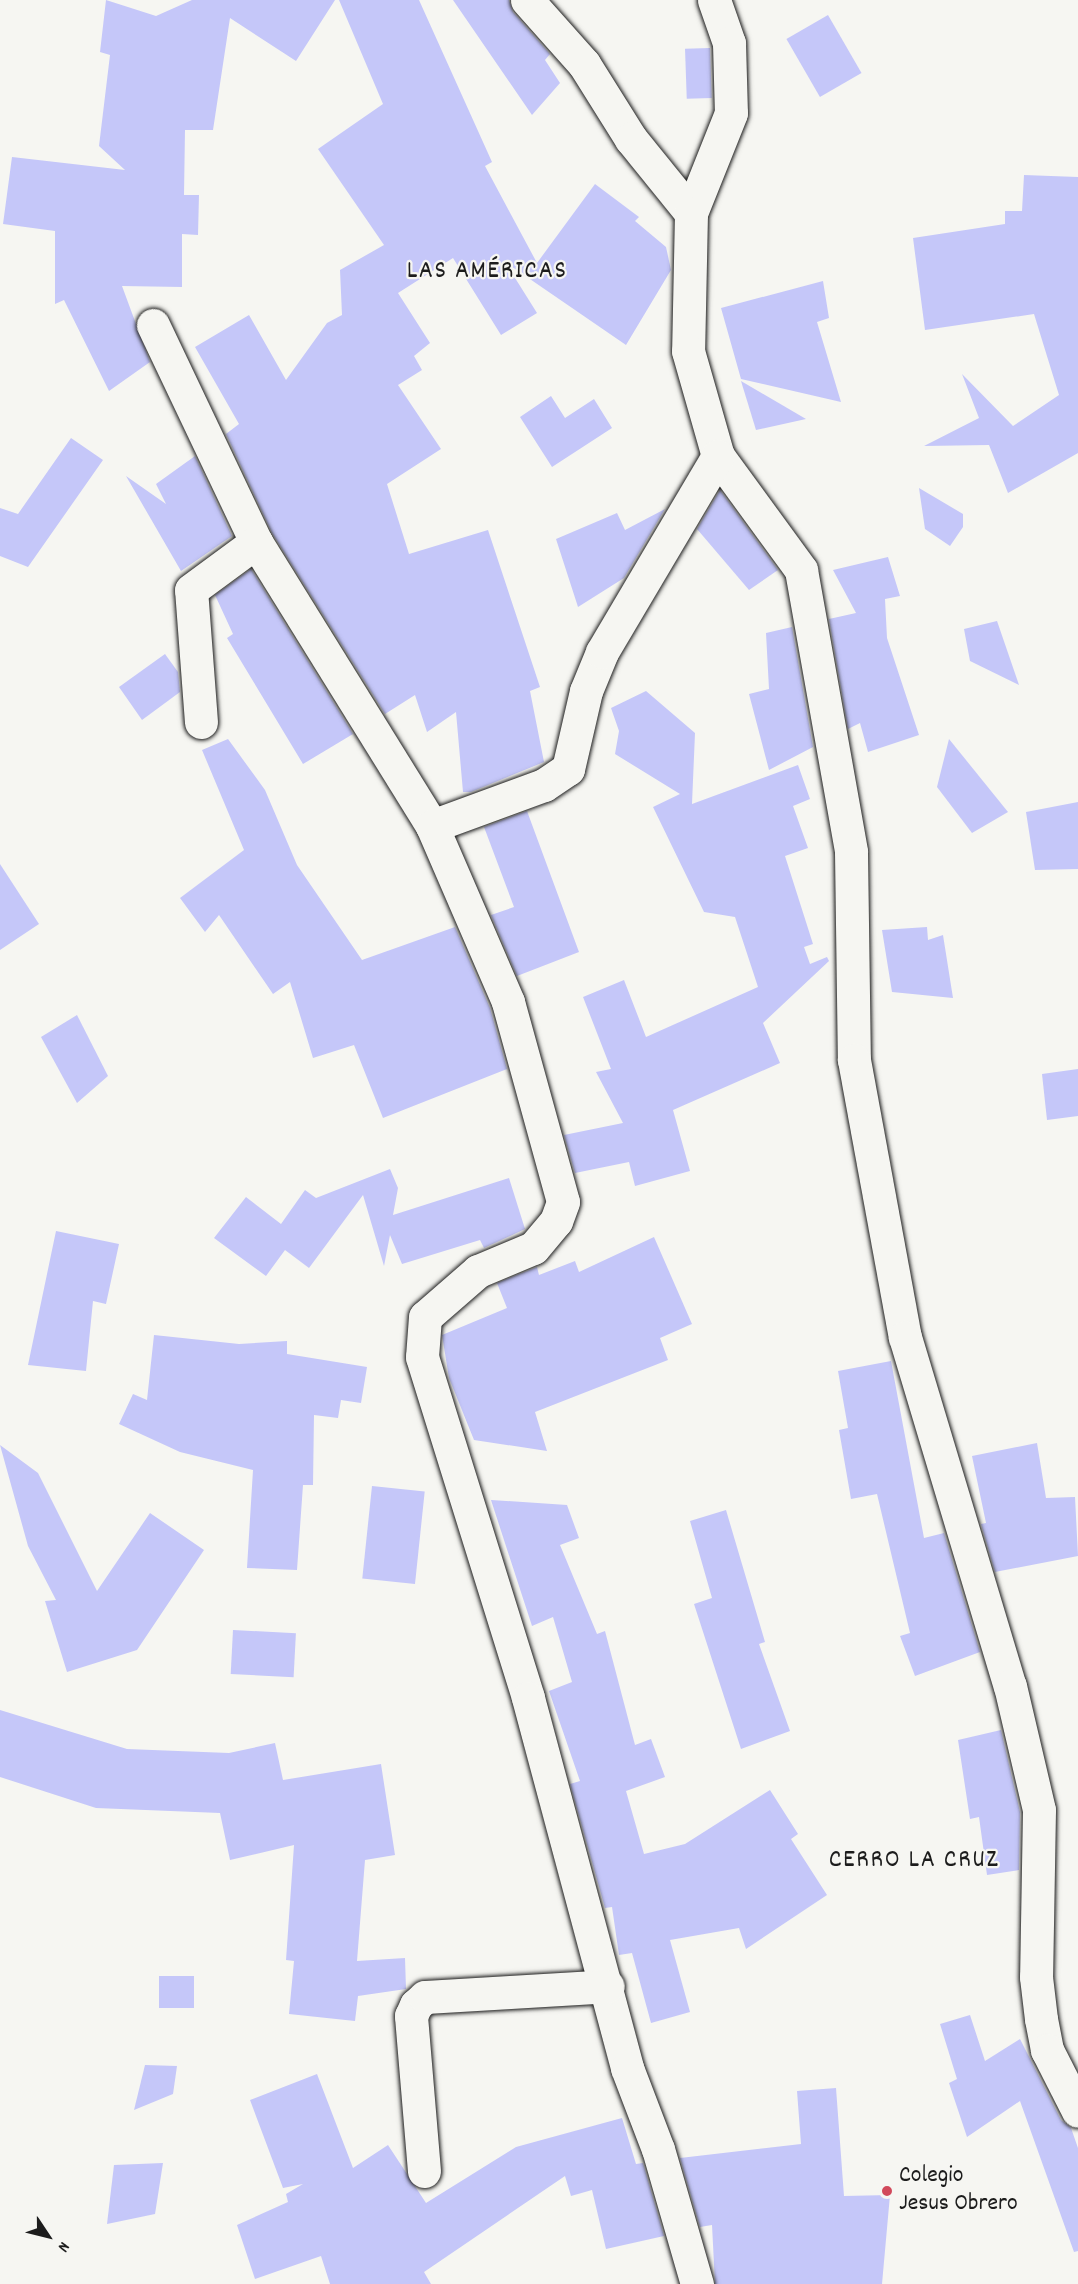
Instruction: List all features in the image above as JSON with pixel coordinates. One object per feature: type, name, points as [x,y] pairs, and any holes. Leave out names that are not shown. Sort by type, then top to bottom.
[{"type":"street","points":[[527,0],[584,64],[632,139],[691,213]]},
{"type":"street","points":[[714,0],[729,43],[731,112],[691,213],[688,351],[718,456],[801,570],[851,852],[854,1060],[905,1337],[1010,1686],[1039,1810],[1041,2019],[1047,2050],[1078,2111]]},
{"type":"street","points":[[153,325],[256,542],[432,826],[508,1002],[563,1202],[556,1221],[533,1248],[477,1272],[425,1317],[422,1357],[528,1698],[608,1986],[627,2068],[658,2149],[697,2284]]},
{"type":"street","points":[[432,826],[544,785],[568,769],[586,691],[602,652],[718,456]]},
{"type":"street","points":[[201,722],[191,590],[256,542]]},
{"type":"street","points":[[424,2171],[411,2016],[416,2005],[425,1997],[608,1986]]},
{"type":"building","points":[[106,0],[156,16],[192,0],[335,0],[296,61],[230,18],[213,130],[185,130],[184,195],[199,195],[198,235],[182,234],[182,287],[122,286],[150,362],[109,391],[64,300],[55,304],[55,231],[3,224],[12,157],[125,170],[99,146],[110,55],[100,52]]},
{"type":"building","points":[[339,0],[419,0],[492,162],[485,166],[537,263],[595,184],[639,217],[635,221],[666,247],[671,270],[626,345],[505,262],[537,313],[501,335],[453,258],[398,293],[430,343],[414,356],[422,370],[398,385],[441,449],[387,484],[409,554],[488,530],[540,687],[530,691],[544,762],[471,792],[463,792],[456,712],[427,732],[415,695],[385,714],[272,533],[226,434],[239,424],[195,347],[249,315],[286,380],[327,323],[342,315],[340,270],[384,245],[318,149],[383,104]]},
{"type":"building","points":[[453,0],[509,0],[513,12],[550,54],[545,60],[560,83],[532,115]]},
{"type":"building","points":[[828,15],[862,73],[820,97],[786,39]]},
{"type":"building","points":[[710,48],[712,98],[687,99],[685,49]]},
{"type":"building","points":[[1024,175],[1078,177],[1078,453],[1008,493],[989,445],[924,446],[979,418],[962,374],[1013,426],[1059,395],[1034,314],[925,330],[913,238],[1005,224],[1005,211],[1022,211]]},
{"type":"building","points":[[823,281],[829,318],[817,322],[841,402],[741,379],[721,308]]},
{"type":"building","points":[[741,381],[806,419],[756,430]]},
{"type":"building","points":[[551,396],[565,418],[594,399],[612,428],[552,467],[520,417]]},
{"type":"building","points":[[71,438],[103,460],[28,567],[0,556],[0,508],[18,514]]},
{"type":"building","points":[[195,456],[232,536],[181,571],[126,476],[166,504],[156,484]]},
{"type":"building","points":[[919,488],[963,514],[963,527],[950,546],[925,529]]},
{"type":"building","points":[[720,490],[778,570],[749,590],[697,529]]},
{"type":"building","points":[[665,509],[624,578],[578,607],[556,539],[617,513],[625,530]]},
{"type":"building","points":[[888,557],[900,596],[885,599],[887,638],[919,735],[868,752],[860,723],[848,729],[829,619],[856,613],[833,570]]},
{"type":"building","points":[[251,569],[353,734],[303,764],[227,638],[233,634],[215,595]]},
{"type":"building","points":[[997,621],[1019,685],[970,661],[964,629]]},
{"type":"building","points":[[792,627],[813,747],[769,770],[749,694],[769,689],[766,633]]},
{"type":"building","points":[[165,654],[178,672],[180,692],[142,720],[119,687]]},
{"type":"building","points":[[646,691],[695,733],[692,804],[798,765],[810,799],[793,806],[808,848],[785,856],[813,944],[804,947],[810,964],[827,957],[829,961],[763,1023],[780,1063],[673,1110],[690,1171],[635,1186],[629,1162],[575,1173],[564,1135],[623,1123],[596,1072],[611,1069],[583,997],[624,980],[646,1037],[758,987],[735,917],[704,912],[653,807],[680,794],[615,754],[619,731],[611,708]]},
{"type":"building","points":[[228,739],[265,790],[297,865],[362,960],[455,927],[490,1008],[507,1069],[383,1118],[354,1045],[313,1058],[290,982],[273,994],[219,915],[205,932],[180,898],[244,850],[202,750]]},
{"type":"building","points":[[949,739],[1008,812],[972,833],[937,787]]},
{"type":"building","points":[[1078,802],[1078,869],[1035,870],[1026,812]]},
{"type":"building","points":[[527,811],[579,952],[517,976],[491,915],[514,907],[484,827]]},
{"type":"building","points":[[0,864],[39,924],[0,950]]},
{"type":"building","points":[[927,927],[928,940],[943,935],[953,998],[892,992],[882,930]]},
{"type":"building","points":[[77,1015],[108,1076],[77,1103],[41,1037]]},
{"type":"building","points":[[1078,1069],[1078,1116],[1047,1120],[1042,1074]]},
{"type":"building","points":[[390,1169],[398,1188],[393,1215],[509,1178],[525,1229],[484,1248],[480,1240],[402,1264],[390,1235],[384,1266],[363,1195],[309,1268],[285,1250],[266,1276],[214,1238],[246,1197],[281,1224],[305,1190],[316,1198]]},
{"type":"building","points":[[56,1231],[119,1244],[106,1304],[93,1301],[86,1371],[28,1365]]},
{"type":"building","points":[[654,1237],[692,1324],[660,1338],[668,1360],[535,1412],[547,1451],[474,1440],[449,1378],[442,1335],[507,1308],[497,1283],[537,1267],[539,1275],[575,1261],[579,1272]]},
{"type":"building","points":[[154,1335],[239,1344],[287,1341],[287,1354],[367,1367],[361,1403],[341,1400],[338,1418],[314,1415],[313,1485],[303,1485],[297,1570],[247,1568],[253,1470],[180,1452],[119,1424],[133,1394],[147,1400]]},
{"type":"building","points":[[891,1361],[924,1538],[944,1533],[980,1652],[915,1676],[900,1636],[910,1633],[877,1494],[851,1499],[839,1430],[848,1428],[838,1371]]},
{"type":"building","points":[[1037,1443],[1046,1498],[1075,1497],[1078,1556],[995,1572],[981,1524],[986,1523],[972,1456]]},
{"type":"building","points":[[0,1445],[38,1473],[97,1591],[150,1513],[204,1550],[137,1650],[67,1672],[45,1601],[56,1600],[28,1546]]},
{"type":"building","points":[[372,1486],[425,1492],[415,1584],[362,1578]]},
{"type":"building","points":[[491,1500],[567,1505],[579,1538],[560,1545],[597,1634],[605,1631],[635,1745],[651,1739],[665,1777],[626,1791],[644,1854],[685,1844],[770,1790],[798,1834],[791,1839],[827,1895],[746,1949],[739,1928],[670,1940],[690,2012],[651,2023],[632,1953],[619,1955],[612,1907],[605,1908],[570,1784],[580,1781],[549,1691],[572,1682],[553,1617],[532,1626]]},
{"type":"building","points":[[726,1510],[765,1642],[759,1644],[790,1731],[741,1749],[694,1604],[712,1598],[690,1521]]},
{"type":"building","points":[[233,1630],[296,1633],[294,1677],[231,1674]]},
{"type":"building","points":[[0,1710],[127,1749],[229,1753],[275,1743],[283,1780],[381,1764],[395,1855],[365,1860],[357,1961],[405,1958],[406,1989],[358,1996],[355,2021],[289,2014],[294,1961],[286,1960],[294,1845],[230,1860],[220,1813],[96,1808],[0,1777]]},
{"type":"building","points":[[1001,1730],[1020,1812],[1019,1870],[987,1875],[979,1817],[970,1819],[958,1740]]},
{"type":"building","points":[[159,1976],[194,1976],[194,2008],[159,2008]]},
{"type":"building","points":[[970,2015],[985,2061],[1020,2039],[1061,2120],[1071,2128],[1078,2148],[1078,2251],[1074,2252],[1020,2101],[967,2137],[949,2083],[957,2079],[940,2024]]},
{"type":"building","points":[[145,2065],[177,2066],[173,2094],[134,2110]]},
{"type":"building","points":[[317,2074],[353,2168],[388,2145],[426,2203],[516,2147],[622,2118],[636,2164],[643,2163],[664,2236],[606,2249],[592,2190],[571,2196],[565,2176],[424,2272],[431,2284],[330,2284],[321,2256],[255,2279],[237,2225],[288,2202],[286,2194],[303,2184],[283,2188],[250,2100]]},
{"type":"building","points":[[836,2088],[844,2196],[890,2195],[882,2284],[715,2284],[712,2225],[700,2227],[680,2158],[801,2144],[797,2091]]},
{"type":"building","points":[[163,2163],[155,2214],[107,2224],[114,2165]]},
{"type":"place","name":"Colegio Jesus Obrero","points":[[887,2191]]},
{"type":"district","name":"LAS AMÉRICAS","points":[[487,272]]},
{"type":"district","name":"CERRO LA CRUZ","points":[[914,1861]]}]
